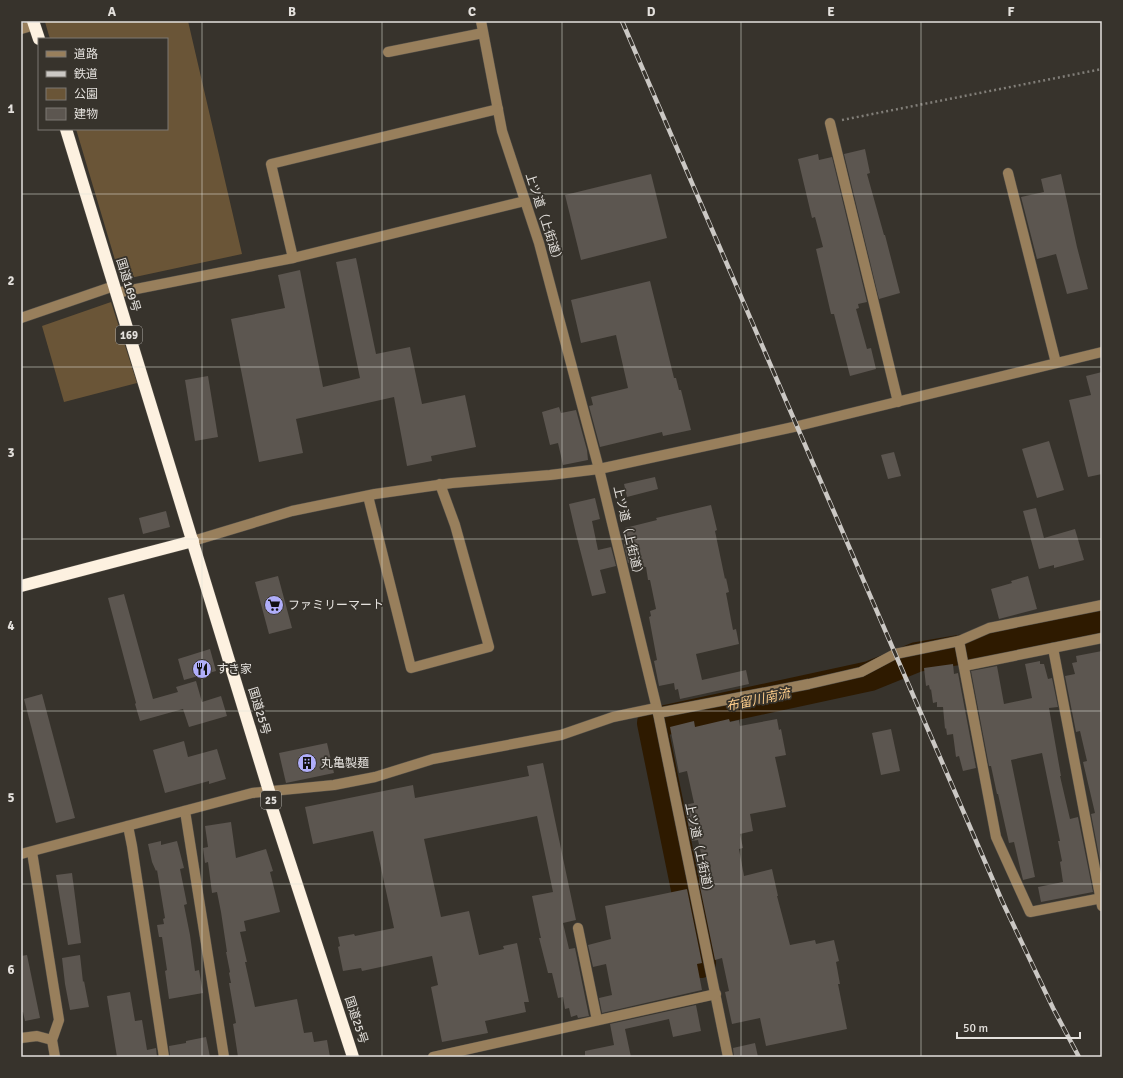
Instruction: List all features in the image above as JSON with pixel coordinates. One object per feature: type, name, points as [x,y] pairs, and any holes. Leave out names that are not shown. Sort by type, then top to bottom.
[{"type":"highway","points":[[34,23],[39,38]]},
{"type":"highway","name":"国道169号","points":[[66,130],[193,542]]},
{"type":"highway","points":[[21,586],[193,542]]},
{"type":"highway","name":"国道25号","points":[[193,542],[269,791],[272,808],[353,1057]]},
{"type":"street","name":"上ツ道（上街道）","points":[[481,21],[502,131],[539,243],[599,469],[657,710],[728,1057]]},
{"type":"street","points":[[21,29],[34,23]]},
{"type":"street","points":[[388,52],[483,33]]},
{"type":"street","points":[[293,258],[271,164],[498,109]]},
{"type":"street","points":[[830,123],[898,402]]},
{"type":"street","points":[[1008,172],[1056,363]]},
{"type":"street","points":[[21,318],[115,290],[293,258],[525,201]]},
{"type":"street","points":[[193,542],[292,511],[368,496],[440,484],[550,475],[599,469],[798,426],[1102,352]]},
{"type":"street","points":[[368,496],[411,668],[489,647],[455,525],[440,484]]},
{"type":"street","points":[[21,854],[252,793],[334,785],[376,777],[433,759],[560,735],[613,717],[808,684],[861,672],[896,654],[959,641],[989,628],[1102,605]]},
{"type":"street","points":[[964,666],[1102,638]]},
{"type":"street","points":[[959,641],[996,837],[1030,912],[1101,901],[1054,648]]},
{"type":"street","points":[[185,811],[224,1057]]},
{"type":"street","points":[[128,826],[164,1057]]},
{"type":"street","points":[[32,852],[59,1020],[52,1040],[55,1057]]},
{"type":"street","points":[[578,928],[597,1020]]},
{"type":"street","points":[[433,1057],[716,994]]},
{"type":"street","points":[[21,1038],[37,1036],[52,1040]]},
{"type":"path","points":[[830,123],[1102,69]]},
{"type":"green space","points":[[188,21],[242,254],[121,280],[76,130],[168,130],[168,38],[50,38],[45,22]]},
{"type":"green space","points":[[111,302],[137,383],[64,402],[42,326]]},
{"type":"building","points":[[865,149],[870,173],[867,174],[900,293],[879,299],[844,154]]},
{"type":"building","points":[[818,154],[819,160],[832,157],[867,302],[858,304],[859,308],[856,309],[867,349],[871,348],[876,369],[850,376],[834,314],[831,314],[816,249],[823,247],[815,217],[812,218],[798,159]]},
{"type":"building","points":[[651,174],[667,238],[581,260],[565,195]]},
{"type":"building","points":[[1061,174],[1088,289],[1067,294],[1056,254],[1037,259],[1021,197],[1044,192],[1041,179]]},
{"type":"building","points":[[356,258],[376,354],[410,347],[422,404],[465,395],[476,447],[431,456],[432,461],[407,466],[394,397],[296,419],[303,453],[259,462],[231,319],[285,308],[278,275],[300,270],[323,387],[360,378],[336,262]]},
{"type":"building","points":[[650,281],[674,378],[676,378],[679,390],[681,390],[691,430],[663,436],[662,432],[600,447],[589,406],[593,405],[591,397],[628,388],[616,335],[581,343],[571,300]]},
{"type":"building","points":[[1102,372],[1102,474],[1088,477],[1069,400],[1091,395],[1086,376]]},
{"type":"building","points":[[208,376],[218,437],[195,441],[185,380]]},
{"type":"building","points":[[559,407],[561,413],[576,410],[587,450],[588,460],[563,465],[558,443],[550,445],[542,412]]},
{"type":"building","points":[[1049,441],[1064,490],[1037,498],[1022,449]]},
{"type":"building","points":[[894,452],[901,476],[888,479],[881,455]]},
{"type":"building","points":[[655,477],[658,489],[627,497],[624,484]]},
{"type":"building","points":[[595,498],[600,519],[592,521],[598,550],[611,547],[616,566],[600,570],[606,593],[592,596],[569,504]]},
{"type":"building","points":[[711,505],[717,530],[715,531],[729,592],[726,593],[733,630],[736,629],[739,644],[696,654],[702,680],[746,670],[749,684],[680,699],[678,689],[675,690],[674,683],[659,686],[654,661],[657,660],[649,617],[651,616],[650,611],[656,609],[650,580],[648,580],[646,567],[642,567],[641,560],[628,563],[624,544],[628,543],[625,528],[657,520],[656,518]]},
{"type":"building","points":[[1036,508],[1044,538],[1075,529],[1084,560],[1054,568],[1054,565],[1039,569],[1023,511]]},
{"type":"building","points":[[166,511],[170,527],[143,534],[139,518]]},
{"type":"building","name":"ファミリーマート","points":[[278,576],[292,628],[269,634],[255,582]]},
{"type":"building","points":[[1028,576],[1037,609],[999,619],[991,589],[1012,583],[1011,581]]},
{"type":"building","points":[[124,594],[153,699],[178,692],[176,687],[196,681],[202,702],[221,696],[227,716],[189,727],[183,709],[140,721],[108,598]]},
{"type":"building","points":[[210,649],[216,671],[184,680],[178,659]]},
{"type":"building","points":[[1102,651],[1102,871],[1091,814],[1095,813],[1083,762],[1087,761],[1080,731],[1076,732],[1065,676],[1075,674],[1072,663],[1077,662],[1076,656]]},
{"type":"building","points":[[1040,661],[1040,664],[1044,664],[1048,679],[1052,678],[1058,707],[1049,708],[1060,776],[1070,819],[1078,817],[1093,892],[1041,902],[1038,887],[1063,882],[1060,862],[1062,861],[1058,841],[1060,841],[1042,753],[1011,760],[1035,877],[1023,880],[1014,842],[1009,843],[991,766],[989,766],[971,671],[997,666],[1004,704],[1032,698],[1025,664]]},
{"type":"building","points":[[953,664],[954,674],[958,673],[976,768],[963,771],[959,756],[956,757],[953,734],[947,735],[946,728],[945,729],[943,707],[937,707],[937,702],[933,703],[931,689],[930,690],[929,685],[926,686],[924,668]]},
{"type":"building","points":[[42,694],[75,818],[56,823],[24,699]]},
{"type":"building","points":[[729,719],[730,722],[739,720],[740,726],[777,719],[779,730],[781,729],[786,755],[775,757],[786,807],[750,814],[753,831],[740,834],[743,848],[739,849],[744,876],[772,869],[777,896],[790,945],[815,940],[816,944],[834,940],[839,961],[836,962],[840,984],[838,984],[847,1029],[766,1046],[760,1018],[732,1024],[725,992],[729,991],[722,958],[715,960],[700,887],[699,878],[706,876],[698,840],[692,841],[684,805],[694,803],[687,771],[679,773],[670,727],[694,721],[695,727]]},
{"type":"building","points":[[891,729],[900,771],[881,775],[872,733]]},
{"type":"building","points":[[184,741],[188,757],[217,749],[226,779],[209,784],[209,781],[165,793],[153,750]]},
{"type":"building","name":"丸亀製麺","points":[[327,743],[334,773],[286,783],[279,753]]},
{"type":"building","points":[[543,763],[576,920],[563,923],[569,949],[575,948],[589,1016],[578,1018],[577,1015],[571,1017],[569,1008],[565,1009],[563,997],[558,998],[552,973],[548,973],[539,938],[541,938],[532,896],[553,892],[537,816],[424,839],[441,917],[469,911],[479,955],[504,949],[503,946],[517,943],[529,1002],[524,1002],[526,1012],[485,1021],[488,1033],[442,1042],[431,987],[438,985],[432,956],[362,971],[361,968],[343,971],[338,947],[340,946],[338,937],[354,934],[355,936],[394,928],[373,831],[313,844],[305,807],[413,785],[415,798],[529,776],[527,766]]},
{"type":"building","points":[[231,822],[236,858],[266,849],[273,871],[270,872],[280,912],[244,921],[246,931],[240,932],[255,1007],[297,999],[304,1033],[312,1032],[314,1042],[327,1040],[330,1057],[238,1057],[233,1024],[236,1023],[229,983],[231,983],[230,972],[221,912],[217,892],[212,893],[208,862],[205,863],[203,848],[208,847],[205,826]]},
{"type":"building","points":[[161,841],[161,845],[177,841],[184,868],[180,869],[187,904],[184,905],[195,971],[199,970],[203,993],[169,999],[165,971],[167,970],[162,937],[159,937],[157,925],[164,924],[163,919],[165,918],[157,870],[156,871],[152,862],[148,844]]},
{"type":"building","points":[[72,873],[81,943],[68,945],[56,875]]},
{"type":"building","points":[[687,889],[702,963],[697,964],[702,990],[602,1013],[599,998],[612,995],[606,964],[593,967],[588,945],[611,939],[605,906]]},
{"type":"building","points":[[27,955],[40,1018],[25,1021],[23,1012],[21,1012],[21,956]]},
{"type":"building","points":[[80,955],[83,982],[84,981],[89,1007],[70,1010],[62,958]]},
{"type":"building","points":[[130,992],[135,1021],[142,1020],[147,1050],[156,1048],[157,1057],[117,1057],[107,996]]},
{"type":"building","points":[[696,1005],[701,1031],[673,1037],[669,1019],[625,1029],[631,1057],[585,1057],[585,1051],[614,1045],[610,1024]]},
{"type":"building","points":[[206,1037],[210,1057],[170,1057],[169,1046]]},
{"type":"building","points":[[755,1043],[758,1057],[734,1057],[733,1048]]},
{"type":"waterway","name":"布留川南流","points":[[701,963],[652,723],[870,676],[917,657],[1006,642],[1028,640],[1102,625]]},
{"type":"railway","points":[[622,21],[1002,901],[1053,1008],[1079,1057]]},
{"type":"place","name":"ファミリーマート","points":[[274,605]]},
{"type":"place","name":"すき家","points":[[202,669]]},
{"type":"place","name":"丸亀製麺","points":[[307,763]]}]
